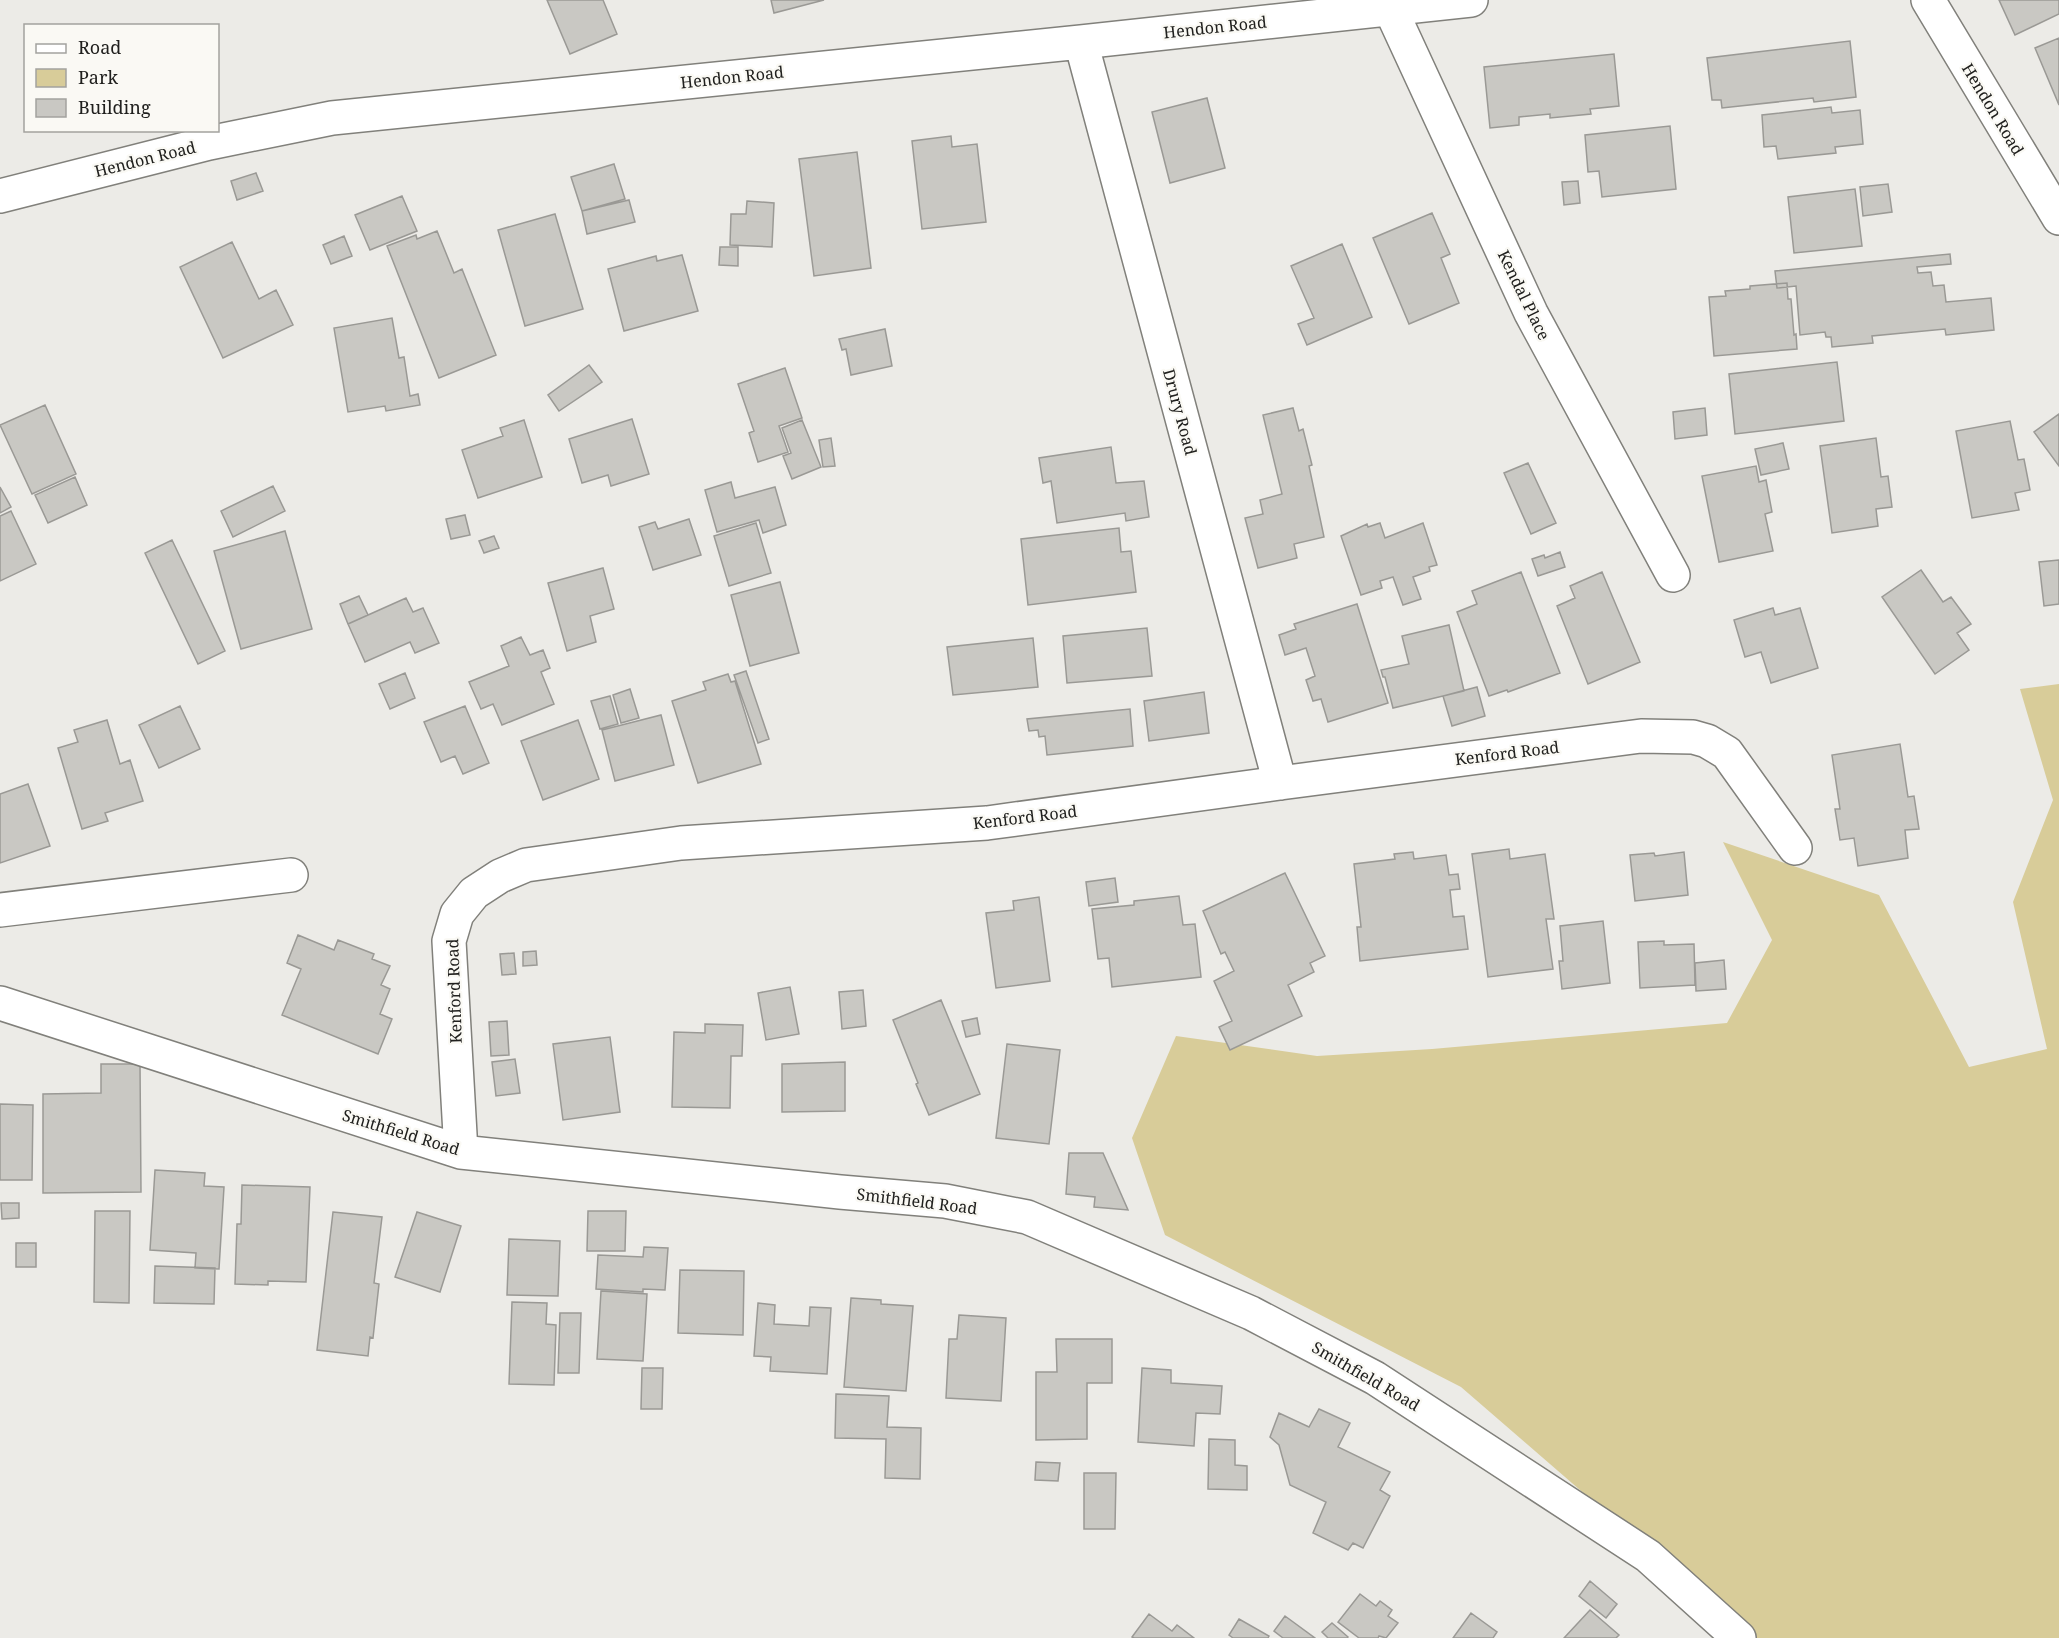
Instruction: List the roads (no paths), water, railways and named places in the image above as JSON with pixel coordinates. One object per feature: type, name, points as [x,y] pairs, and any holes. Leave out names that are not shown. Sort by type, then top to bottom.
[{"type":"street","name":"Hendon Road","points":[[0,196],[209,143],[332,118],[1081,42],[1212,13],[1390,8],[1471,0]]},
{"type":"street","name":"Hendon Road","points":[[1928,0],[2059,218]]},
{"type":"street","name":"Kendal Place","points":[[1390,8],[1531,313],[1673,575]]},
{"type":"street","name":"Drury Road","points":[[1081,42],[1280,783]]},
{"type":"street","name":"Kenford Road","points":[[461,1152],[449,941],[457,914],[474,893],[500,876],[526,865],[681,843],[987,823],[1641,736],[1693,737],[1707,741],[1727,753],[1795,848]]},
{"type":"street","points":[[0,910],[291,875]]},
{"type":"street","name":"Smithfield Road","points":[[0,1004],[461,1152],[945,1201],[1027,1217],[1251,1313],[1376,1378],[1648,1557],[1739,1638]]}]
